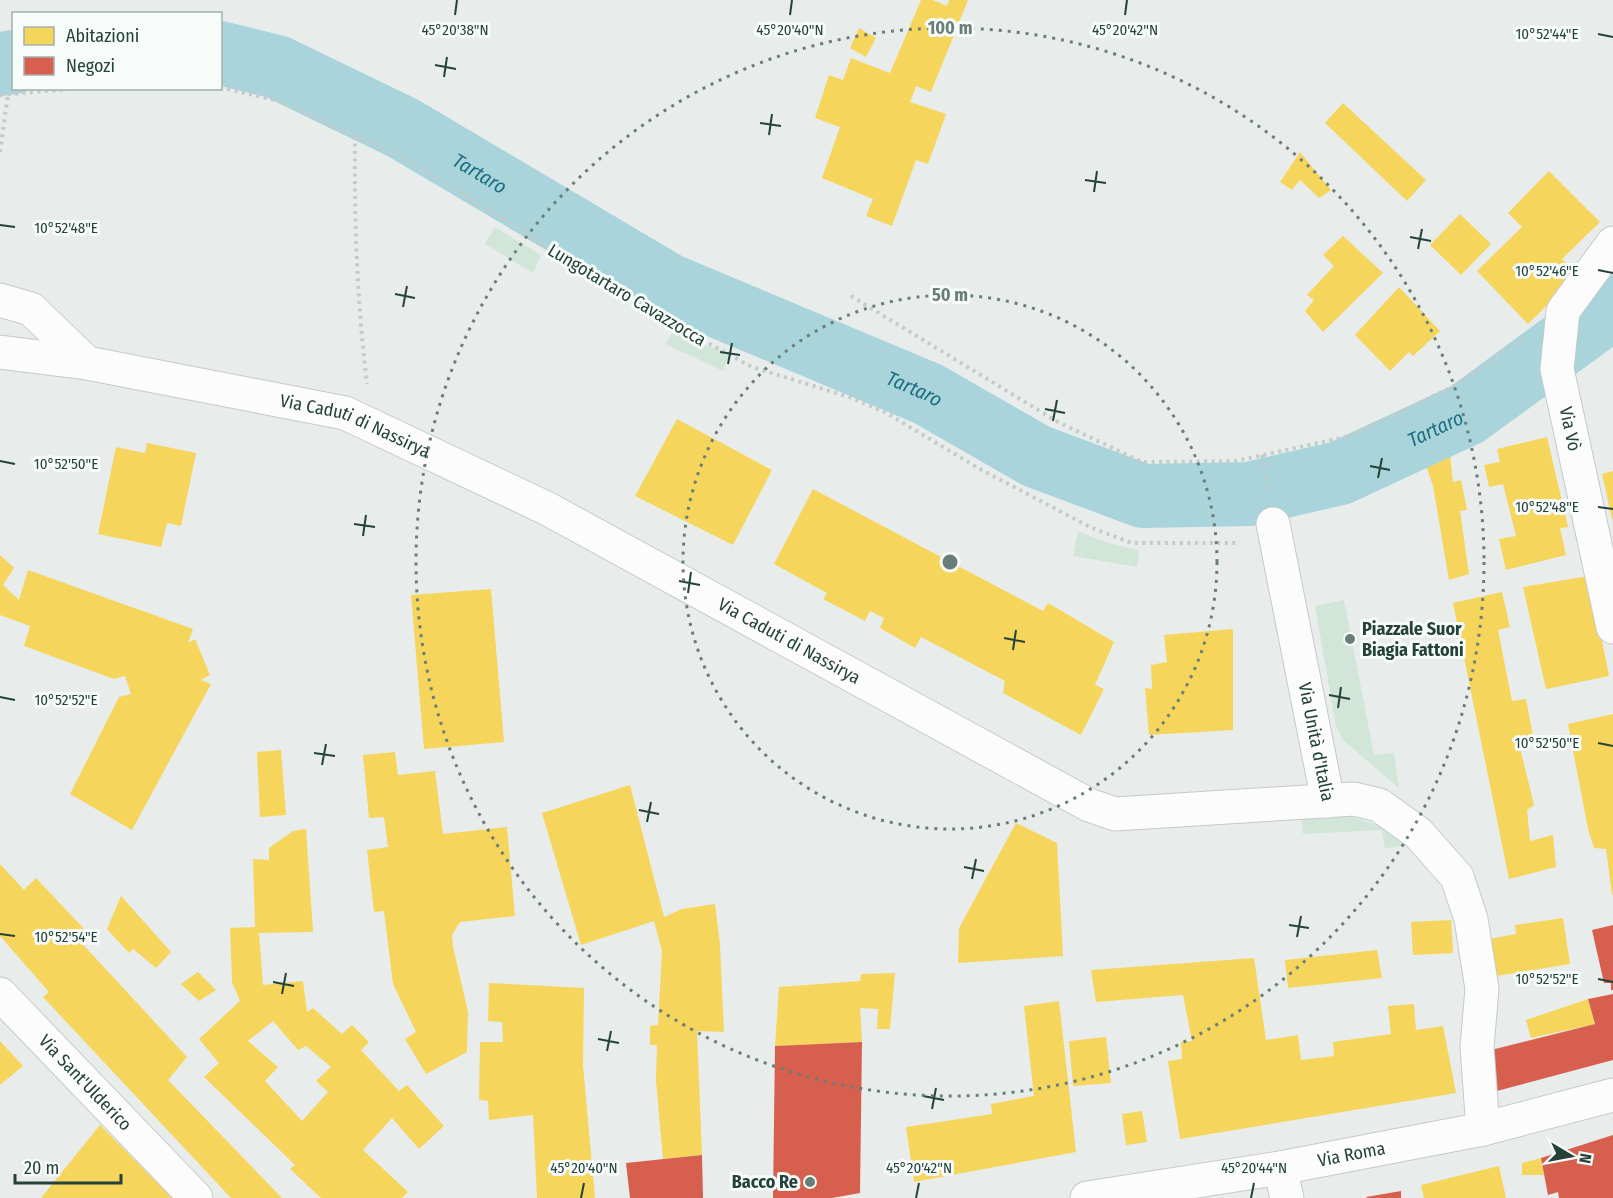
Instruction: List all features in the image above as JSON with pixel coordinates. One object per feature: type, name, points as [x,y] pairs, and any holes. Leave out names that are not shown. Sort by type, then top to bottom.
[{"type":"street","points":[[1563,311],[1613,243]]},
{"type":"street","points":[[0,300],[31,309],[87,363]]},
{"type":"street","name":"Via Vò","points":[[1563,311],[1557,369],[1613,627]]},
{"type":"street","points":[[0,352],[87,363]]},
{"type":"street","name":"Via Caduti di Nassirya","points":[[87,363],[334,410],[368,423],[554,513],[1089,805],[1115,814],[1328,801]]},
{"type":"street","name":"Via Unità d'Italia","points":[[1275,533],[1328,801],[1354,799],[1379,805],[1418,833],[1457,877],[1471,919],[1482,989],[1477,1047],[1483,1129]]},
{"type":"street","name":"Via Sant'Ulderico","points":[[0,994],[196,1198]]},
{"type":"street","name":"Via Roma","points":[[1087,1198],[1283,1183],[1613,1095]]},
{"type":"path","name":"Lungotartaro Cavazzocca","points":[[222,87],[282,102],[404,158],[602,281],[733,357],[752,367],[849,397],[885,412],[978,468],[1092,528],[1132,543],[1275,533]]},
{"type":"path","points":[[0,95],[56,90]]},
{"type":"path","points":[[0,152],[8,94]]},
{"type":"path","points":[[356,136],[354,212],[358,312],[368,389],[368,423]]},
{"type":"path","points":[[851,296],[1058,422],[1143,462],[1236,461],[1354,435],[1454,386],[1563,311]]},
{"type":"green space","points":[[495,227],[541,255],[533,273],[485,244]]},
{"type":"green space","points":[[676,328],[702,344],[730,353],[723,371],[665,344]]},
{"type":"green space","points":[[1078,531],[1108,543],[1139,550],[1137,567],[1073,556]]},
{"type":"green space","points":[[1344,600],[1374,755],[1394,753],[1399,788],[1343,740],[1336,726],[1315,606]]},
{"type":"green space","points":[[1334,811],[1384,827],[1404,846],[1385,848],[1382,830],[1303,834],[1301,814]]},
{"type":"building: Abitazioni","points":[[921,0],[933,0],[947,6],[949,0],[968,0],[931,92],[916,86],[910,102],[946,114],[928,164],[916,160],[892,226],[866,216],[873,199],[822,178],[840,127],[815,118],[829,75],[843,80],[851,58],[890,73]]},
{"type":"building: Abitazioni","points":[[859,28],[876,38],[866,57],[850,48]]},
{"type":"building: Abitazioni","points":[[1343,103],[1426,180],[1407,201],[1325,123]]},
{"type":"building: Abitazioni","points":[[1300,152],[1331,190],[1319,198],[1300,180],[1292,190],[1280,182]]},
{"type":"building: Abitazioni","points":[[1549,171],[1600,222],[1562,259],[1578,275],[1528,324],[1477,271],[1522,227],[1508,213]]},
{"type":"building: Abitazioni","points":[[1460,214],[1491,244],[1461,275],[1430,245]]},
{"type":"building: Abitazioni","points":[[1343,236],[1383,273],[1323,332],[1305,311],[1314,300],[1307,295],[1334,266],[1323,255]]},
{"type":"building: Abitazioni","points":[[1399,287],[1440,331],[1413,356],[1409,352],[1390,371],[1355,335]]},
{"type":"building: Abitazioni","points":[[677,419],[772,470],[733,545],[635,496]]},
{"type":"building: Abitazioni","points":[[1448,437],[1453,482],[1461,480],[1467,510],[1460,511],[1469,574],[1449,580],[1433,486],[1421,451]]},
{"type":"building: Abitazioni","points":[[1547,437],[1568,527],[1560,528],[1566,555],[1506,570],[1499,539],[1516,536],[1503,484],[1489,487],[1484,465],[1500,462],[1497,449]]},
{"type":"building: Abitazioni","points":[[147,443],[196,453],[181,526],[167,523],[161,547],[98,534],[116,447],[145,453]]},
{"type":"building: Abitazioni","points":[[1613,471],[1613,519],[1612,519],[1602,474]]},
{"type":"building: Abitazioni","points":[[813,489],[1043,611],[1048,603],[1114,642],[1095,685],[1104,689],[1081,735],[1003,693],[1005,681],[921,637],[915,648],[880,628],[884,618],[870,611],[865,621],[823,599],[827,593],[774,564]]},
{"type":"building: Abitazioni","points":[[0,555],[14,568],[3,585],[19,600],[28,570],[193,629],[188,643],[195,639],[210,675],[201,680],[211,684],[132,830],[70,794],[119,697],[131,694],[125,676],[114,679],[24,646],[30,626],[0,615]]},
{"type":"building: Abitazioni","points":[[1589,576],[1609,676],[1546,689],[1523,587]]},
{"type":"building: Abitazioni","points":[[491,589],[504,742],[424,749],[411,595]]},
{"type":"building: Abitazioni","points":[[1502,592],[1510,627],[1498,630],[1512,701],[1526,699],[1534,741],[1519,744],[1534,805],[1527,810],[1530,841],[1553,835],[1556,867],[1509,879],[1453,603]]},
{"type":"building: Abitazioni","points":[[1233,629],[1233,730],[1149,735],[1145,688],[1152,689],[1151,665],[1167,662],[1164,635]]},
{"type":"building: Abitazioni","points":[[1613,714],[1612,895],[1606,849],[1594,848],[1588,829],[1568,724]]},
{"type":"building: Abitazioni","points":[[281,750],[286,815],[260,817],[257,752]]},
{"type":"building: Abitazioni","points":[[395,752],[398,775],[435,771],[443,834],[507,827],[515,916],[460,922],[452,935],[468,1012],[467,1052],[426,1074],[405,1039],[416,1032],[393,984],[384,911],[374,912],[367,850],[388,847],[384,817],[369,818],[363,755]]},
{"type":"building: Abitazioni","points":[[630,785],[664,917],[682,909],[715,904],[720,945],[724,1032],[697,1031],[702,1155],[663,1159],[656,1081],[657,1045],[650,1045],[650,1026],[658,1025],[662,951],[654,921],[581,945],[542,813]]},
{"type":"building: Abitazioni","points":[[1016,823],[1057,843],[1063,956],[958,963],[959,928]]},
{"type":"building: Abitazioni","points":[[306,829],[313,932],[259,933],[263,985],[303,981],[307,1012],[313,1008],[342,1034],[352,1025],[369,1042],[361,1050],[399,1091],[407,1085],[444,1126],[419,1149],[392,1118],[363,1150],[408,1192],[402,1198],[321,1198],[290,1169],[295,1165],[204,1077],[219,1063],[199,1039],[240,1001],[232,982],[230,928],[255,927],[253,859],[269,860],[269,848],[293,831]],"holes":[[[273,1021],[298,1050],[306,1046],[331,1067],[316,1081],[328,1092],[302,1121],[265,1081],[278,1067],[248,1041]]]},
{"type":"building: Abitazioni","points":[[0,864],[24,890],[36,878],[86,931],[78,939],[187,1057],[168,1080],[282,1198],[231,1198],[43,997],[49,992],[0,936]]},
{"type":"building: Abitazioni","points":[[121,896],[171,952],[156,968],[133,949],[129,953],[107,929]]},
{"type":"building: Abitazioni","points":[[1563,918],[1570,964],[1496,976],[1490,939],[1516,934],[1515,925]]},
{"type":"building: Abitazioni","points":[[1451,920],[1453,953],[1413,955],[1411,922]]},
{"type":"building: Abitazioni","points":[[1377,950],[1382,978],[1288,988],[1285,960]]},
{"type":"building: Abitazioni","points":[[1254,958],[1266,1040],[1298,1035],[1301,1060],[1334,1056],[1333,1042],[1391,1034],[1388,1006],[1414,1004],[1416,1030],[1443,1026],[1456,1093],[1180,1139],[1168,1061],[1182,1059],[1181,1042],[1192,1041],[1183,995],[1096,1002],[1091,970]]},
{"type":"building: Abitazioni","points":[[198,972],[216,990],[199,1001],[181,984]]},
{"type":"building: Abitazioni","points":[[895,973],[890,1029],[877,1029],[878,1009],[860,1008],[862,1042],[775,1046],[779,987],[860,981],[861,974]]},
{"type":"building: Abitazioni","points":[[489,983],[584,988],[583,1065],[595,1198],[537,1198],[533,1115],[489,1120],[488,1101],[479,1100],[480,1042],[503,1042],[502,1022],[488,1021]]},
{"type":"building: Abitazioni","points":[[1588,999],[1595,1024],[1531,1038],[1526,1020]]},
{"type":"building: Abitazioni","points":[[1059,1001],[1076,1152],[914,1182],[906,1127],[992,1114],[991,1104],[1034,1096],[1024,1006]]},
{"type":"building: Abitazioni","points":[[1106,1037],[1111,1083],[1073,1086],[1069,1041]]},
{"type":"building: Abitazioni","points":[[0,1041],[23,1066],[0,1085]]},
{"type":"building: Abitazioni","points":[[1142,1111],[1147,1142],[1126,1145],[1122,1114]]},
{"type":"building: Abitazioni","points":[[100,1125],[172,1198],[41,1198]]},
{"type":"building: Abitazioni","points":[[1541,1158],[1544,1175],[1522,1175],[1522,1163]]},
{"type":"building: Abitazioni","points":[[1499,1166],[1506,1198],[1424,1198],[1421,1185]]},
{"type":"building: Negozi","points":[[1613,925],[1613,990],[1611,990],[1611,983],[1604,983],[1592,930]]},
{"type":"building: Negozi","points":[[1613,994],[1613,1060],[1493,1092],[1483,1052],[1595,1024],[1588,999]]},
{"type":"building: Negozi","points":[[862,1042],[860,1193],[832,1198],[773,1198],[775,1046]]},
{"type":"building: Negozi","points":[[1613,1135],[1613,1198],[1559,1198],[1558,1192],[1548,1195],[1541,1158]]},
{"type":"building: Negozi","points":[[702,1155],[703,1198],[630,1198],[626,1163]]},
{"type":"building: Negozi","points":[[1401,1191],[1401,1198],[1366,1197]]},
{"type":"waterway","name":"Tartaro","points":[[222,53],[277,67],[403,128],[668,285],[928,394],[1036,456],[1143,496],[1249,494],[1340,473],[1467,414],[1613,307]]},
{"type":"waterway","name":"Tartaro","points":[[0,64],[12,62]]},
{"type":"place","name":"Piazzale Suor Biagia Fattoni","points":[[1350,639]]},
{"type":"place","name":"Bacco Re","points":[[810,1182]]}]
